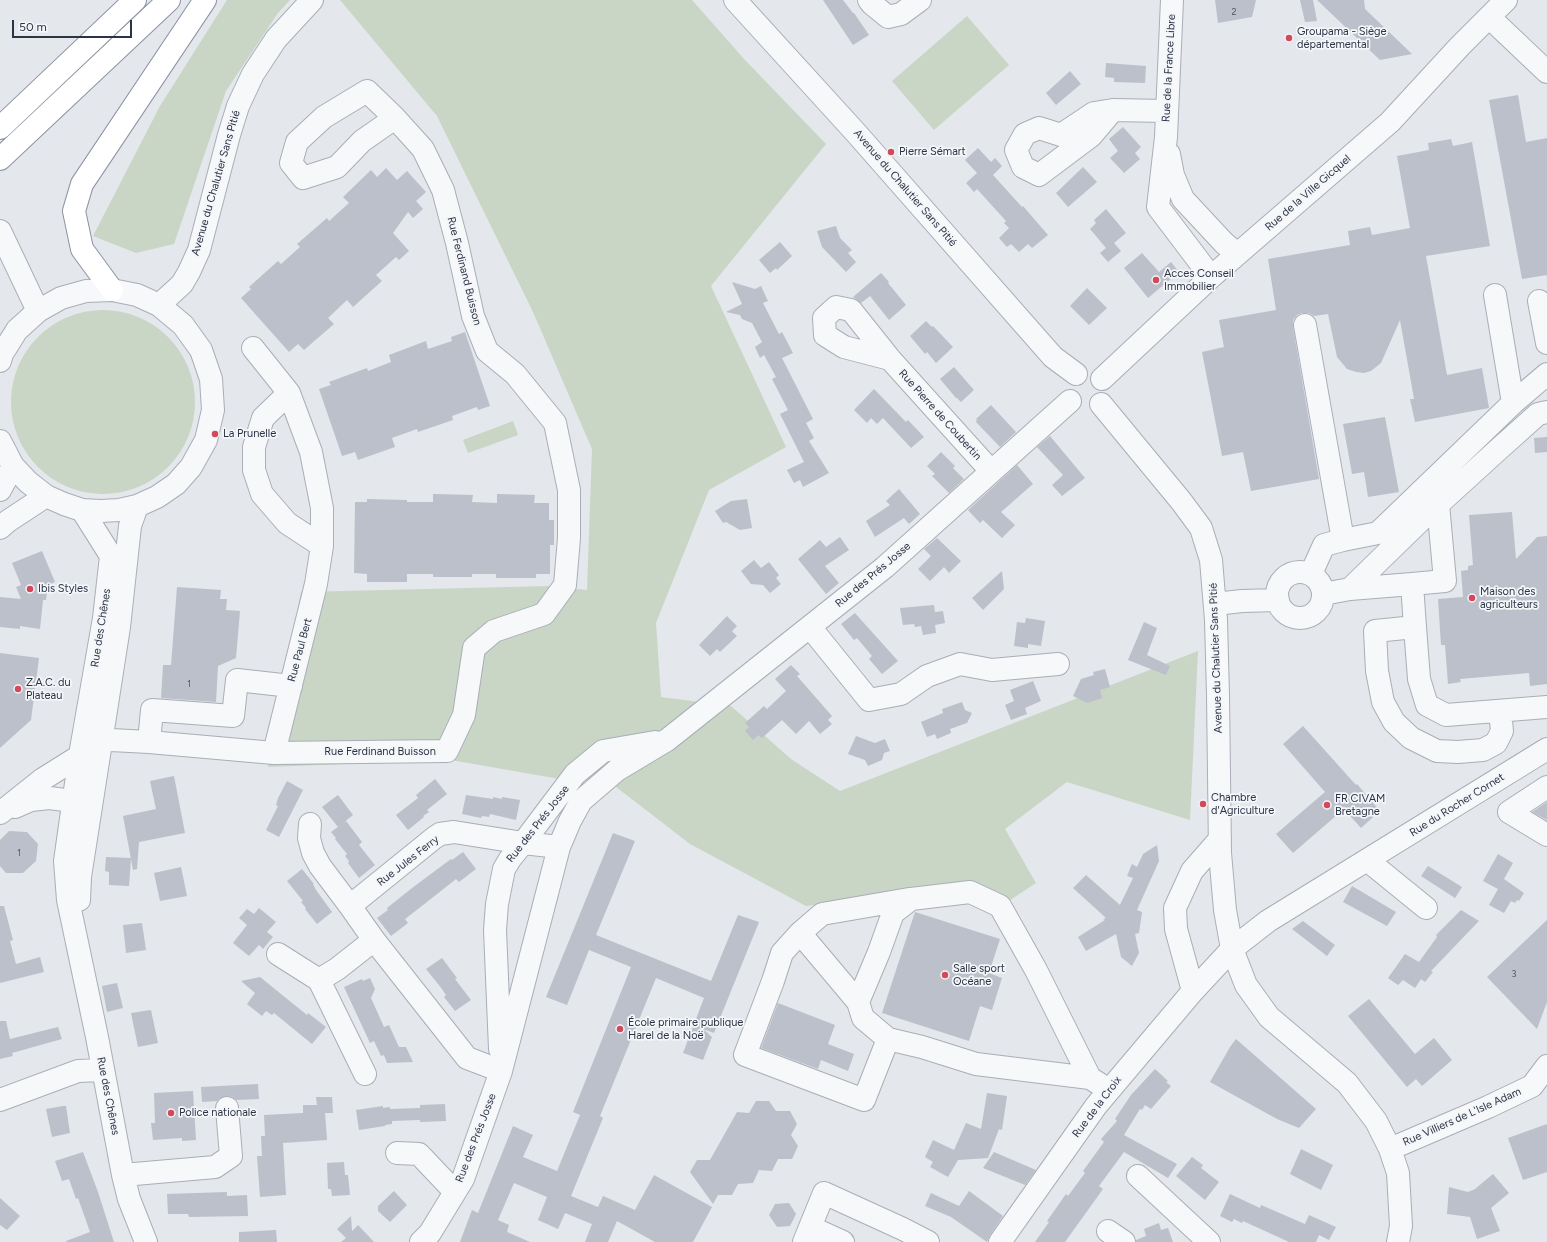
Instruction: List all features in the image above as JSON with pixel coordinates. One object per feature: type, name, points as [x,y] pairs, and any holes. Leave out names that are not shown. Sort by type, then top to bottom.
[{"type":"highway","points":[[0,128],[135,0]]},
{"type":"highway","points":[[0,159],[169,0]]},
{"type":"highway","points":[[112,290],[82,249],[74,211],[82,184],[205,0]]},
{"type":"street","name":"Avenue du Chalutier Sans Pitié","points":[[159,305],[182,284],[199,250],[231,128],[238,106],[253,74],[276,39],[312,0]]},
{"type":"street","name":"Avenue du Chalutier Sans Pitié","points":[[735,0],[857,134],[1053,357],[1076,374]]},
{"type":"street","points":[[869,0],[888,18],[901,14],[920,0]]},
{"type":"street","name":"Rue de la France Libre","points":[[1172,0],[1166,137],[1158,207],[1211,277]]},
{"type":"street","name":"Rue de la Ville Gicquel","points":[[1102,378],[1211,277],[1390,122],[1506,0]]},
{"type":"street","points":[[1489,17],[1547,72]]},
{"type":"street","name":"Rue Ferdinand Buisson","points":[[102,742],[111,740],[149,742],[274,753],[447,751],[464,715],[474,648],[494,631],[544,614],[565,585],[569,490],[555,423],[515,374],[487,351],[473,316],[457,242],[443,190],[423,149],[395,118],[367,91],[324,117],[297,142],[291,163],[303,178],[336,167],[362,141],[395,118]]},
{"type":"street","points":[[1113,110],[1166,111]]},
{"type":"street","name":"Rue de la France Libre","points":[[1166,137],[1173,175],[1183,199],[1224,243],[1237,254]]},
{"type":"street","points":[[0,231],[38,311]]},
{"type":"street","points":[[0,361],[2,354],[17,330],[38,311],[61,298],[86,291],[112,290],[137,295],[159,305],[183,324],[201,350],[211,379],[213,410],[206,440],[191,467],[176,484],[158,497],[137,506],[119,510],[100,512],[82,510],[46,496],[28,482],[13,466],[0,441]]},
{"type":"street","points":[[1495,295],[1513,403]]},
{"type":"street","points":[[1539,301],[1547,344]]},
{"type":"street","points":[[1305,325],[1343,540]]},
{"type":"street","name":"Rue Paul Bert","points":[[253,348],[289,393],[311,452],[322,508],[322,546],[316,584],[274,753]]},
{"type":"street","name":"Rue Pierre de Coubertin","points":[[890,359],[991,471]]},
{"type":"street","points":[[1081,372],[1093,372],[1102,378],[1105,383],[1106,394],[1101,404],[1096,408],[1085,410],[1074,405],[1070,400],[1067,389],[1072,378],[1076,374],[1081,372]]},
{"type":"street","points":[[1312,575],[1324,545],[1378,533],[1513,403],[1547,374]]},
{"type":"street","points":[[289,393],[262,418],[254,447],[254,470],[262,494],[287,523],[322,546]]},
{"type":"street","name":"Rue des Prés Josse","points":[[421,1242],[430,1234],[462,1179],[501,1071],[559,847],[570,821],[581,801],[617,770],[667,740],[885,566],[1070,400]]},
{"type":"street","name":"Avenue du Chalutier Sans Pitié","points":[[1101,404],[1181,501],[1201,528],[1211,560],[1215,604],[1218,695],[1220,839],[1225,910],[1232,949],[1246,985],[1269,1017],[1347,1083],[1376,1121],[1390,1149],[1398,1173],[1401,1226],[1398,1242]]},
{"type":"street","points":[[1350,588],[1438,504],[1538,414],[1547,412]]},
{"type":"street","points":[[0,490],[13,466]]},
{"type":"street","points":[[0,528],[46,496]]},
{"type":"street","points":[[1323,594],[1350,588],[1445,581],[1438,504]]},
{"type":"street","name":"Rue des Chênes","points":[[137,506],[130,526],[119,627],[102,742],[83,796],[65,861],[68,900],[97,1037],[123,1175],[129,1199],[146,1242]]},
{"type":"street","name":"Rue des Chênes","points":[[78,948],[80,877],[83,860],[83,796],[80,755],[101,636],[112,556],[82,510]]},
{"type":"street","points":[[1298,572],[1312,575],[1318,580],[1323,594],[1319,608],[1314,613],[1305,617],[1297,618],[1289,615],[1283,610],[1278,600],[1278,588],[1282,580],[1288,575],[1298,572]]},
{"type":"street","points":[[1412,584],[1419,680],[1427,705],[1446,716],[1547,707]]},
{"type":"street","points":[[1215,604],[1242,601],[1278,600]]},
{"type":"street","points":[[810,627],[869,700],[901,694],[927,676],[960,664],[992,670],[1058,664]]},
{"type":"street","points":[[1415,627],[1375,632],[1376,671],[1383,702],[1394,722],[1411,738],[1437,751],[1458,752],[1482,750],[1496,744],[1502,731],[1500,711]]},
{"type":"street","points":[[0,813],[43,779],[102,742],[93,732],[94,716],[105,655],[101,636]]},
{"type":"street","points":[[149,742],[152,710],[233,716],[238,680],[291,686]]},
{"type":"street","name":"Rue des Prés Josse","points":[[501,1071],[495,930],[496,904],[504,869],[575,774],[604,751],[667,740]]},
{"type":"street","name":"Rue du Rocher Cornet","points":[[1232,949],[1268,921],[1547,748]]},
{"type":"street","points":[[1547,788],[1509,812],[1547,835]]},
{"type":"street","points":[[0,813],[31,800],[83,796]]},
{"type":"street","points":[[310,824],[310,838],[313,852],[320,866],[374,940],[467,1058],[501,1071]]},
{"type":"street","name":"Rue Jules Ferry","points":[[350,906],[440,834],[454,832],[559,847]]},
{"type":"street","points":[[1220,839],[1192,871],[1175,908],[1176,929],[1199,986],[1232,982],[1246,985]]},
{"type":"street","points":[[1367,860],[1426,908]]},
{"type":"street","points":[[888,1039],[864,1100],[745,1055],[782,954],[800,933],[822,914],[911,899],[970,892],[1000,906],[1036,970],[1090,1078]]},
{"type":"street","points":[[858,1002],[879,952],[893,913],[911,899]]},
{"type":"street","points":[[800,933],[858,1002],[863,1018],[888,1039],[922,1047],[976,1064],[1090,1078],[1108,1090]]},
{"type":"street","points":[[319,980],[337,969],[374,940]]},
{"type":"street","name":"Rue de la Croix","points":[[1000,1242],[1108,1090],[1232,949]]},
{"type":"street","points":[[278,954],[319,980],[365,1074]]},
{"type":"street","name":"Rue Villiers de L'Isle Adam","points":[[1390,1149],[1488,1107],[1532,1086],[1547,1066]]},
{"type":"street","points":[[0,1100],[78,1071],[102,1070]]},
{"type":"street","points":[[123,1175],[215,1167],[231,1156],[227,1108]]},
{"type":"street","points":[[397,1153],[419,1154],[455,1192]]},
{"type":"street","points":[[1138,1176],[1209,1242]]},
{"type":"street","points":[[843,1242],[807,1234],[824,1193],[899,1235],[928,1242]]},
{"type":"green space","points":[[227,0],[290,0],[278,13],[226,91],[174,244],[136,253],[93,236],[160,106]]},
{"type":"green space","points":[[340,0],[692,0],[745,60],[826,144],[711,286],[786,447],[709,490],[656,623],[661,697],[731,706],[791,759],[840,791],[1198,651],[1190,820],[1067,782],[1005,829],[1036,883],[992,912],[931,891],[806,906],[690,844],[607,780],[571,781],[451,760],[268,767],[301,592],[549,586],[587,590],[592,449],[533,312],[437,116]]},
{"type":"green space","points":[[967,16],[1009,65],[934,130],[892,81]]},
{"type":"green space","points":[[112,310],[121,311],[147,320],[162,331],[174,343],[185,358],[194,384],[194,420],[185,446],[174,461],[162,473],[147,484],[121,493],[94,494],[85,493],[59,484],[44,473],[32,461],[21,446],[12,420],[11,393],[12,384],[21,358],[32,343],[44,331],[59,320],[85,311]]},
{"type":"green space","points":[[513,421],[518,435],[468,453],[463,440]]},
{"type":"building","points":[[823,0],[843,0],[869,35],[853,45]]},
{"type":"building","points":[[1215,0],[1256,0],[1252,17],[1218,23]]},
{"type":"building","points":[[1300,0],[1313,0],[1317,21],[1305,22]]},
{"type":"building","points":[[1317,0],[1364,0],[1365,9],[1412,54],[1380,60]]},
{"type":"building","points":[[1106,63],[1146,66],[1145,83],[1114,82],[1114,78],[1105,77]]},
{"type":"building","points":[[1070,71],[1081,84],[1056,105],[1046,93]]},
{"type":"building","points":[[1518,95],[1526,142],[1547,138],[1547,275],[1522,279],[1489,100]]},
{"type":"building","points":[[1123,127],[1141,147],[1135,153],[1140,159],[1124,173],[1110,158],[1118,151],[1109,139]]},
{"type":"building","points":[[1451,139],[1453,146],[1472,142],[1490,246],[1426,256],[1447,375],[1482,368],[1489,408],[1415,422],[1410,399],[1414,399],[1400,320],[1381,363],[1371,371],[1364,373],[1347,369],[1337,357],[1328,314],[1314,316],[1309,313],[1302,313],[1297,315],[1293,320],[1293,327],[1319,479],[1251,491],[1243,452],[1222,456],[1202,352],[1224,347],[1219,320],[1276,310],[1268,259],[1350,245],[1348,231],[1370,227],[1372,235],[1410,228],[1397,156],[1429,150],[1428,143]]},
{"type":"building","points":[[978,148],[991,162],[995,158],[1002,166],[993,175],[1048,235],[1032,248],[1028,244],[1019,252],[1011,244],[1007,247],[999,238],[1009,228],[1004,223],[1006,221],[977,189],[974,192],[966,183],[977,173],[965,160]]},
{"type":"building","points":[[1083,167],[1097,182],[1068,207],[1056,193]]},
{"type":"building","points":[[386,168],[397,180],[407,171],[426,192],[416,201],[423,209],[413,218],[408,212],[393,233],[409,251],[399,260],[396,257],[376,275],[382,281],[353,307],[347,300],[328,318],[334,324],[304,350],[298,344],[289,352],[241,298],[251,289],[249,287],[278,261],[281,264],[300,247],[297,244],[327,218],[329,221],[349,203],[343,197],[371,170],[377,177]]},
{"type":"building","points":[[1106,209],[1126,233],[1114,243],[1121,251],[1108,262],[1100,253],[1106,248],[1090,229],[1096,223],[1094,220]]},
{"type":"building","points":[[836,226],[840,238],[852,250],[848,253],[856,262],[846,272],[822,247],[817,231]]},
{"type":"building","points":[[780,242],[792,256],[777,270],[776,268],[770,273],[759,260]]},
{"type":"building","points":[[1142,253],[1159,272],[1171,262],[1179,272],[1148,298],[1124,268]]},
{"type":"building","points":[[881,273],[906,305],[889,320],[870,296],[861,303],[853,297]]},
{"type":"building","points":[[732,282],[755,289],[761,286],[768,301],[763,303],[779,334],[782,332],[793,353],[782,358],[813,419],[806,423],[814,438],[809,441],[829,473],[803,487],[800,480],[794,483],[787,470],[804,462],[780,414],[788,410],[772,379],[776,377],[764,355],[760,358],[755,347],[762,342],[752,323],[742,319],[740,315],[726,312],[742,304]]},
{"type":"building","points":[[1087,288],[1107,308],[1089,325],[1070,306]]},
{"type":"building","points":[[926,321],[932,327],[933,326],[953,347],[936,363],[927,352],[925,354],[910,336]]},
{"type":"building","points":[[465,332],[490,406],[478,410],[477,407],[452,416],[453,420],[418,432],[417,429],[392,438],[395,447],[358,460],[355,452],[342,456],[319,389],[331,385],[329,382],[367,368],[368,371],[391,362],[389,355],[426,341],[428,349],[452,341],[451,337]]},
{"type":"building","points":[[954,367],[974,390],[961,402],[940,379]]},
{"type":"building","points":[[874,389],[906,422],[908,420],[924,437],[911,448],[883,418],[877,424],[871,418],[867,423],[854,410]]},
{"type":"building","points":[[991,405],[1016,432],[1000,447],[976,422],[976,419]]},
{"type":"building","points":[[1385,417],[1399,492],[1368,497],[1364,472],[1352,474],[1343,424]]},
{"type":"building","points":[[1050,436],[1085,478],[1062,496],[1052,485],[1063,475],[1037,447]]},
{"type":"building","points":[[1547,437],[1547,452],[1535,453],[1534,438]]},
{"type":"building","points":[[941,452],[955,466],[953,468],[964,479],[949,493],[932,476],[935,474],[927,466]]},
{"type":"building","points":[[1017,465],[1033,484],[1001,512],[1015,525],[1002,538],[983,520],[980,523],[968,510]]},
{"type":"building","points":[[899,489],[920,514],[909,524],[904,518],[875,537],[866,521],[890,505],[886,501]]},
{"type":"building","points":[[433,494],[473,495],[472,502],[497,503],[497,494],[535,495],[534,503],[549,503],[549,520],[554,520],[554,545],[550,545],[550,574],[536,574],[536,578],[496,578],[496,574],[472,574],[472,577],[433,577],[433,574],[407,574],[407,582],[367,582],[367,574],[354,573],[355,502],[367,502],[367,499],[433,502]]},
{"type":"building","points":[[747,499],[752,528],[740,530],[726,522],[723,523],[715,511],[731,501]]},
{"type":"building","name":"Maison des agriculteurs","points":[[1512,512],[1516,559],[1537,537],[1547,536],[1547,684],[1530,686],[1529,673],[1460,679],[1461,682],[1448,684],[1445,645],[1441,645],[1438,599],[1463,597],[1461,571],[1468,570],[1468,566],[1473,565],[1469,515]]},
{"type":"building","points":[[840,537],[849,550],[825,566],[839,583],[826,594],[798,559],[820,540],[826,547]]},
{"type":"building","points":[[937,538],[961,561],[949,573],[944,567],[930,581],[918,569],[931,556],[924,549]]},
{"type":"building","name":"Ibis Styles","points":[[42,551],[55,582],[48,585],[46,600],[43,600],[40,629],[20,626],[20,629],[0,627],[0,597],[21,599],[16,587],[21,585],[12,563]]},
{"type":"building","points":[[754,560],[761,568],[769,562],[779,575],[776,578],[781,584],[770,593],[763,585],[751,584],[741,571]]},
{"type":"building","points":[[1002,571],[1004,589],[983,610],[972,598]]},
{"type":"building","points":[[177,587],[221,590],[220,599],[227,599],[226,610],[240,611],[236,658],[218,666],[216,702],[161,698],[163,665],[171,665]]},
{"type":"building","points":[[934,605],[935,612],[943,611],[945,623],[935,625],[936,633],[923,635],[921,626],[915,627],[914,624],[903,625],[900,608]]},
{"type":"building","points":[[855,613],[898,661],[882,674],[869,659],[872,656],[857,638],[854,640],[841,624]]},
{"type":"building","points":[[727,616],[737,626],[732,631],[737,636],[720,652],[717,649],[710,656],[699,645]]},
{"type":"building","points":[[1026,618],[1045,621],[1041,646],[1028,644],[1028,648],[1014,646],[1017,622],[1025,623]]},
{"type":"building","points":[[1144,622],[1157,628],[1147,655],[1170,666],[1166,675],[1128,660]]},
{"type":"building","name":"Z.A.C. du Plateau","points":[[0,653],[39,658],[31,720],[0,748]]},
{"type":"building","points":[[791,665],[800,674],[797,676],[832,716],[828,720],[832,724],[820,734],[809,721],[796,734],[782,720],[762,738],[758,735],[753,740],[745,731],[749,727],[745,723],[764,706],[767,709],[786,691],[775,679]]},
{"type":"building","points":[[1105,669],[1110,687],[1100,690],[1102,698],[1087,703],[1073,696],[1081,679],[1094,675],[1093,672]]},
{"type":"building","points":[[1033,681],[1041,701],[1025,708],[1027,714],[1011,720],[1005,705],[1014,701],[1010,690]]},
{"type":"building","points":[[962,702],[965,710],[972,713],[967,723],[950,729],[951,733],[937,739],[935,734],[927,737],[921,722],[943,713],[942,709]]},
{"type":"building","points":[[1303,726],[1380,811],[1361,828],[1344,809],[1293,853],[1276,834],[1325,792],[1283,744]]},
{"type":"building","points":[[856,736],[875,743],[885,739],[890,751],[884,753],[882,760],[868,766],[865,760],[848,754]]},
{"type":"building","points":[[174,776],[185,833],[139,842],[137,869],[133,870],[123,816],[156,809],[150,781]]},
{"type":"building","points":[[435,779],[447,794],[427,810],[429,812],[408,830],[396,815],[418,798],[416,795]]},
{"type":"building","points":[[287,781],[303,790],[279,837],[266,830],[278,806],[276,805],[278,798]]},
{"type":"building","points":[[338,795],[353,815],[338,827],[322,807]]},
{"type":"building","points":[[466,795],[493,799],[493,797],[502,799],[502,797],[520,800],[516,820],[490,814],[489,817],[482,816],[481,818],[462,814]]},
{"type":"building","points":[[1547,802],[1547,820],[1532,812]]},
{"type":"building","points":[[346,821],[362,842],[359,845],[375,865],[359,878],[348,863],[349,861],[345,856],[347,854],[331,832]]},
{"type":"building","points":[[9,831],[27,832],[38,844],[36,861],[23,873],[6,873],[0,866],[0,840]]},
{"type":"building","name":"École primaire publique Harel de la Noë","points":[[613,833],[635,841],[596,935],[711,981],[738,915],[759,922],[714,1033],[703,1029],[712,1037],[703,1060],[683,1053],[704,998],[656,978],[600,1116],[603,1118],[571,1196],[598,1207],[603,1196],[635,1210],[654,1175],[712,1207],[693,1242],[655,1242],[617,1221],[608,1242],[585,1242],[592,1224],[565,1213],[558,1229],[538,1220],[547,1197],[514,1183],[498,1220],[509,1225],[507,1232],[530,1242],[460,1242],[472,1210],[478,1213],[513,1126],[533,1135],[523,1157],[557,1171],[580,1115],[573,1112],[631,967],[589,950],[567,1005],[546,997]]},
{"type":"building","points":[[1157,845],[1159,861],[1137,910],[1142,912],[1139,933],[1135,934],[1139,953],[1132,966],[1121,957],[1116,934],[1086,951],[1078,937],[1106,918],[1073,888],[1086,875],[1120,905],[1133,878],[1127,876],[1132,864],[1137,867],[1143,854]]},
{"type":"building","points":[[463,852],[476,869],[459,882],[456,879],[405,919],[408,923],[391,936],[377,918],[412,888],[451,859],[452,860]]},
{"type":"building","points":[[1498,854],[1513,863],[1504,879],[1524,893],[1519,901],[1517,900],[1515,903],[1511,901],[1504,913],[1489,905],[1498,889],[1483,881]]},
{"type":"building","points":[[106,857],[131,858],[129,886],[109,885],[109,872],[105,871]]},
{"type":"building","points":[[1428,866],[1462,887],[1455,898],[1421,876]]},
{"type":"building","points":[[181,867],[187,896],[160,901],[154,873]]},
{"type":"building","points":[[302,869],[314,884],[316,890],[332,912],[317,924],[305,909],[306,908],[301,902],[303,901],[287,881]]},
{"type":"building","points":[[1352,886],[1396,912],[1387,926],[1343,902]]},
{"type":"building","points":[[0,906],[4,906],[13,940],[10,941],[16,964],[40,957],[44,972],[0,983]]},
{"type":"building","points":[[259,908],[276,922],[267,932],[273,937],[263,949],[259,945],[249,956],[233,943],[247,925],[239,918],[247,909],[254,914]]},
{"type":"building","points":[[1461,910],[1479,921],[1431,971],[1433,972],[1425,982],[1421,979],[1415,988],[1403,980],[1398,985],[1388,978],[1405,954],[1419,962],[1437,937],[1436,935]]},
{"type":"building","name":"Salle sport Océane","points":[[915,912],[1000,939],[989,973],[1002,978],[992,1010],[980,1006],[969,1041],[882,1013]]},
{"type":"building","points":[[1547,920],[1547,1002],[1537,1029],[1487,977]]},
{"type":"building","points":[[1303,921],[1335,945],[1327,956],[1292,929]]},
{"type":"building","points":[[142,923],[146,950],[126,953],[123,925]]},
{"type":"building","points":[[442,958],[457,978],[455,979],[471,1000],[455,1011],[444,997],[446,995],[442,989],[426,969]]},
{"type":"building","points":[[260,977],[307,1015],[308,1013],[326,1027],[312,1044],[274,1013],[272,1015],[266,1011],[262,1016],[247,1004],[255,993],[241,981]]},
{"type":"building","points":[[370,978],[375,989],[371,998],[384,1027],[389,1025],[399,1047],[406,1047],[413,1062],[387,1063],[384,1055],[381,1056],[374,1041],[370,1043],[344,987],[362,979],[363,981]]},
{"type":"building","points":[[117,983],[123,1008],[107,1012],[102,986]]},
{"type":"building","points":[[1369,999],[1415,1054],[1434,1038],[1452,1060],[1422,1086],[1416,1079],[1407,1087],[1348,1016]]},
{"type":"building","points":[[778,1003],[835,1025],[828,1044],[854,1054],[848,1071],[821,1060],[818,1069],[761,1048]]},
{"type":"building","points":[[151,1010],[158,1043],[138,1047],[131,1013]]},
{"type":"building","points":[[0,1021],[6,1021],[10,1039],[58,1027],[62,1039],[12,1053],[13,1056],[0,1059]]},
{"type":"building","points":[[1236,1039],[1316,1109],[1299,1128],[1277,1119],[1210,1082]]},
{"type":"building","points":[[1155,1069],[1168,1081],[1166,1082],[1171,1086],[1151,1109],[1145,1105],[1142,1110],[1140,1109],[1124,1135],[1177,1164],[1168,1178],[1124,1152],[1099,1186],[1103,1189],[1065,1242],[1035,1242],[1049,1222],[1047,1221],[1066,1194],[1068,1196],[1085,1173],[1083,1171],[1104,1142],[1101,1139],[1117,1121],[1115,1119],[1131,1095]]},
{"type":"building","points":[[258,1084],[259,1099],[236,1100],[232,1097],[226,1096],[217,1101],[202,1102],[201,1087]]},
{"type":"building","name":"Police nationale","points":[[193,1091],[196,1140],[182,1141],[182,1138],[153,1140],[151,1123],[155,1123],[154,1093]]},
{"type":"building","points":[[987,1093],[1007,1096],[1002,1130],[999,1129],[988,1158],[958,1160],[948,1177],[930,1167],[933,1162],[925,1157],[933,1140],[954,1150],[966,1123],[981,1129]]},
{"type":"building","points":[[316,1097],[332,1097],[333,1113],[325,1113],[327,1140],[283,1143],[286,1195],[260,1197],[257,1156],[262,1156],[261,1136],[265,1136],[264,1115],[303,1113],[303,1105],[317,1105]]},
{"type":"building","points":[[756,1101],[769,1101],[776,1111],[790,1111],[797,1124],[791,1135],[798,1146],[792,1159],[778,1159],[772,1171],[759,1170],[753,1183],[738,1184],[732,1195],[718,1195],[713,1204],[690,1172],[697,1160],[710,1160],[737,1112],[749,1113]]},
{"type":"building","points":[[445,1104],[446,1121],[392,1121],[392,1124],[385,1126],[359,1130],[356,1110],[383,1106],[383,1108],[390,1107],[390,1109],[420,1108],[420,1105]]},
{"type":"building","points":[[66,1106],[70,1133],[52,1137],[46,1109]]},
{"type":"building","points":[[1547,1124],[1547,1172],[1523,1180],[1508,1138]]},
{"type":"building","points":[[1301,1149],[1333,1165],[1321,1190],[1290,1174]]},
{"type":"building","points":[[83,1152],[114,1242],[66,1241],[90,1232],[78,1198],[76,1199],[69,1179],[62,1181],[55,1161]]},
{"type":"building","points":[[994,1152],[1036,1170],[1025,1185],[983,1168]]},
{"type":"building","points":[[1192,1157],[1203,1165],[1201,1168],[1219,1182],[1205,1200],[1176,1176]]},
{"type":"building","points":[[344,1162],[345,1175],[348,1175],[350,1195],[332,1196],[331,1189],[328,1189],[327,1163]]},
{"type":"building","points":[[1493,1174],[1509,1193],[1491,1208],[1500,1231],[1477,1239],[1470,1217],[1447,1214],[1449,1187],[1468,1192],[1475,1189]]},
{"type":"building","points":[[394,1191],[407,1205],[390,1222],[378,1211],[378,1206]]},
{"type":"building","points":[[969,1191],[1003,1216],[987,1242],[951,1217],[925,1206],[931,1193],[959,1206]]},
{"type":"building","points":[[227,1192],[227,1196],[247,1195],[248,1216],[189,1217],[188,1214],[168,1214],[167,1194]]},
{"type":"building","points":[[1230,1194],[1260,1208],[1261,1205],[1305,1224],[1309,1215],[1336,1227],[1329,1240],[1319,1235],[1316,1242],[1289,1242],[1243,1221],[1242,1223],[1234,1219],[1232,1222],[1220,1216]]},
{"type":"building","points":[[0,1198],[20,1216],[7,1230],[0,1225]]},
{"type":"building","points":[[789,1203],[796,1214],[790,1226],[777,1227],[769,1215],[775,1204]]},
{"type":"building","points":[[351,1216],[352,1231],[358,1225],[374,1242],[341,1242],[346,1238],[337,1229]]},
{"type":"building","points":[[1159,1223],[1161,1230],[1168,1228],[1173,1242],[1136,1242],[1136,1240],[1146,1236],[1144,1229]]},
{"type":"building","points":[[276,1230],[277,1242],[239,1242],[239,1232]]},
{"type":"place","name":"Groupama - Siège départemental","points":[[1289,38]]},
{"type":"place","name":"Pierre Sémart","points":[[891,152]]},
{"type":"place","name":"Acces Conseil Immobilier","points":[[1156,280]]},
{"type":"place","name":"La Prunelle","points":[[215,434]]},
{"type":"place","name":"Ibis Styles","points":[[30,589]]},
{"type":"place","name":"Maison des agriculteurs","points":[[1472,598]]},
{"type":"place","name":"Z.A.C. du Plateau","points":[[18,689]]},
{"type":"place","name":"Chambre d'Agriculture","points":[[1203,804]]},
{"type":"place","name":"FR CIVAM Bretagne","points":[[1327,805]]},
{"type":"place","name":"Salle sport Océane","points":[[945,975]]},
{"type":"place","name":"École primaire publique Harel de la Noë","points":[[620,1029]]},
{"type":"place","name":"Police nationale","points":[[171,1113]]}]
